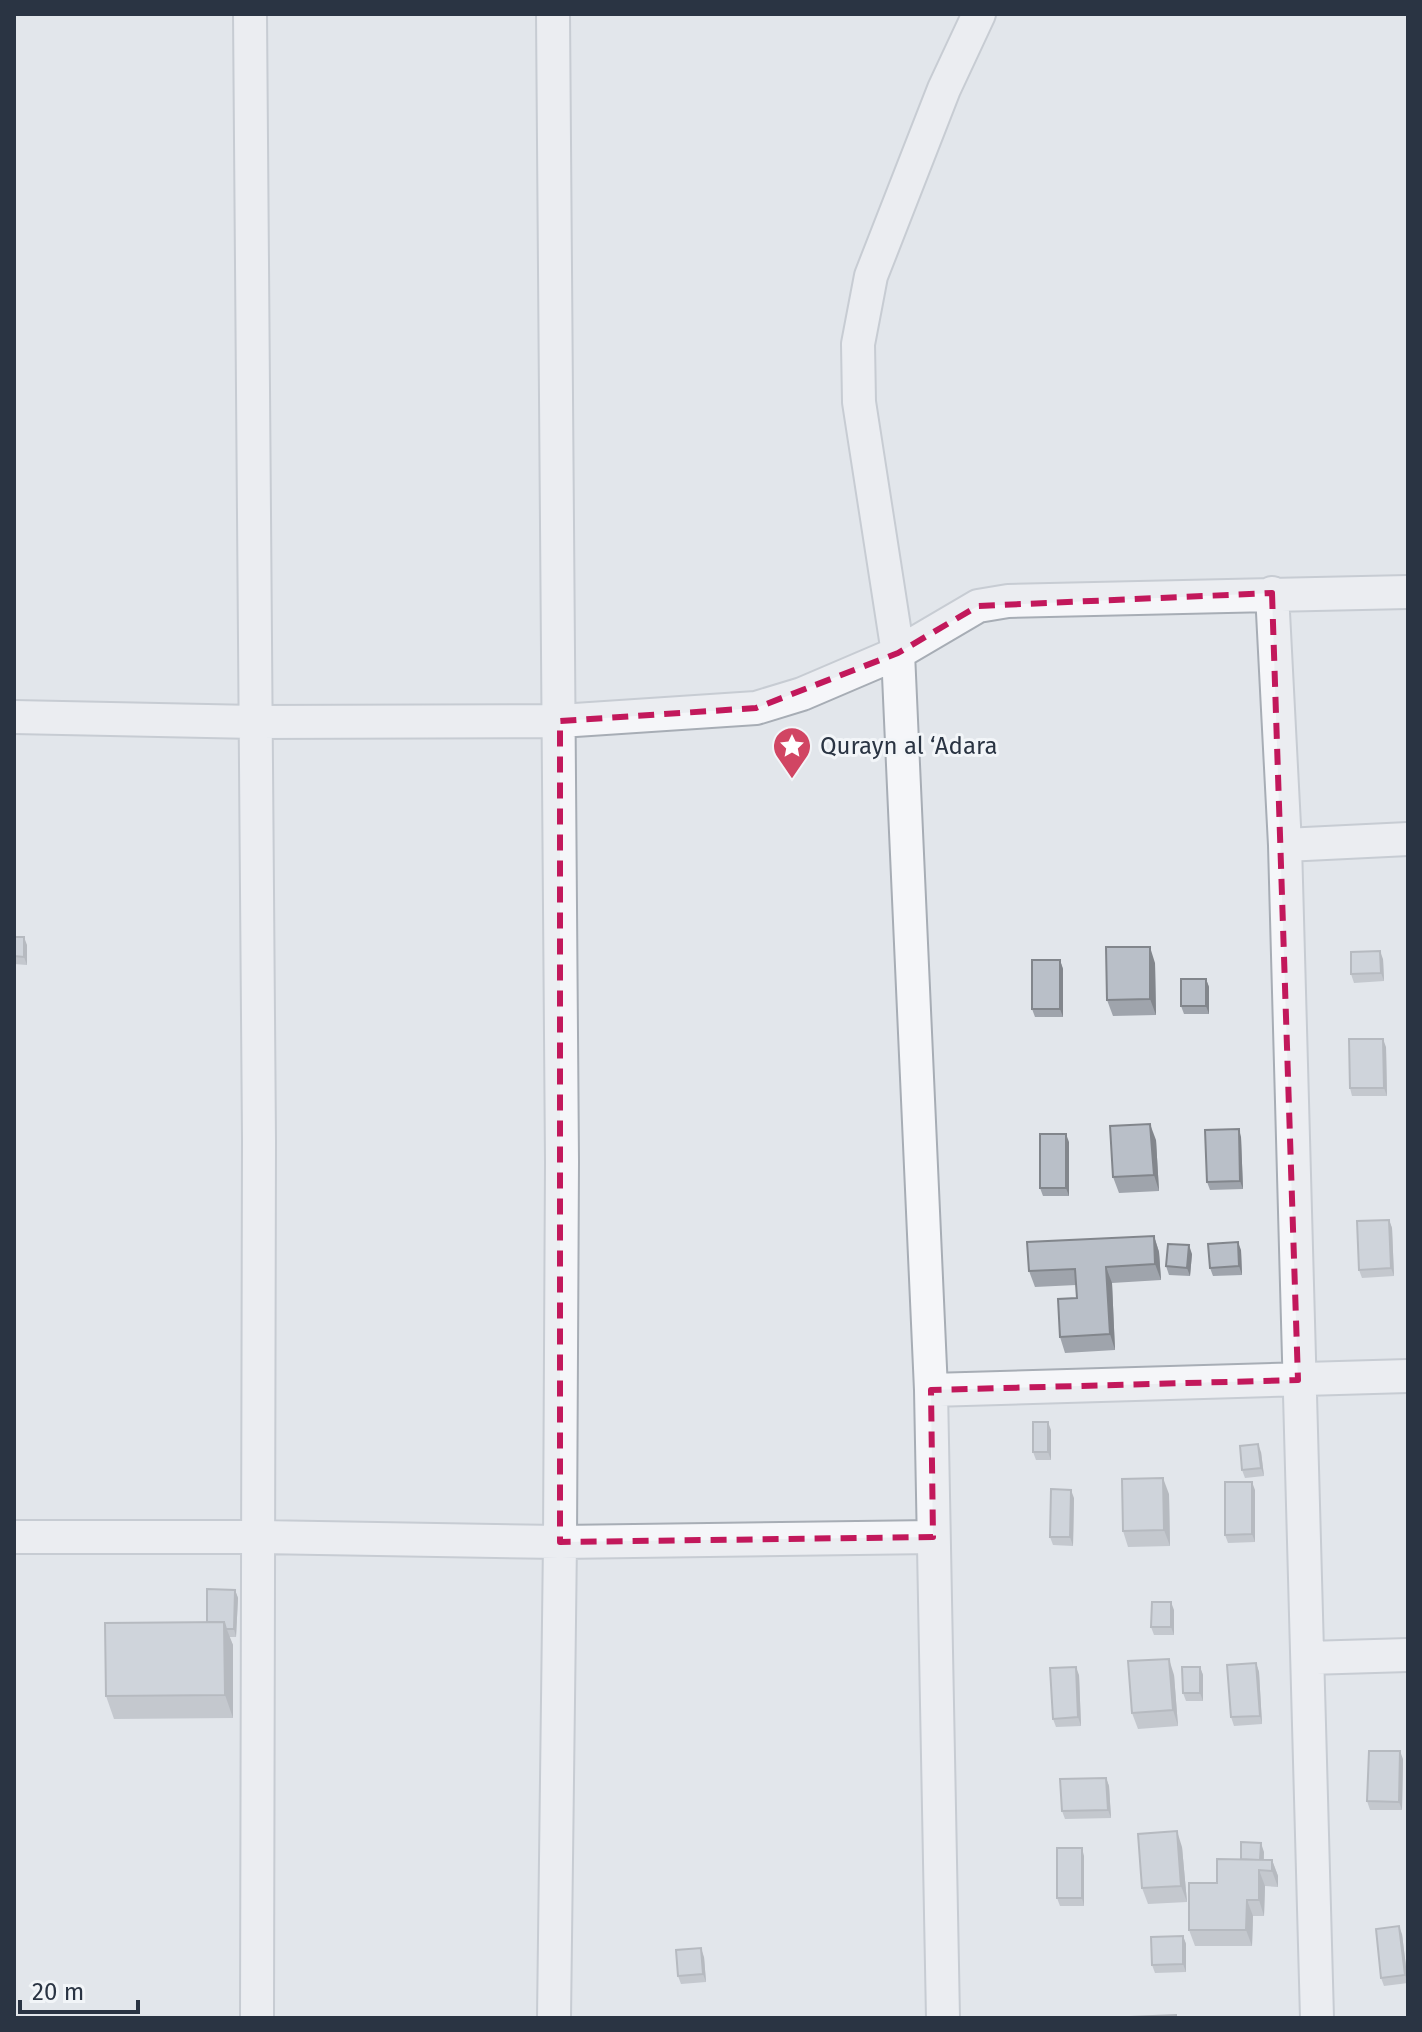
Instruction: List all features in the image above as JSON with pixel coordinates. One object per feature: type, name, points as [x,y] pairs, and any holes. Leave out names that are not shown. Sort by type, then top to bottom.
[{"type":"street","points":[[250,14],[255,345],[253,475],[260,1537],[257,2018]]},
{"type":"street","points":[[553,14],[560,721],[560,1542],[554,2018]]},
{"type":"street","points":[[943,2018],[931,1390],[898,653],[859,402],[858,344],[871,276],[944,89],[979,14]]},
{"type":"street","points":[[14,717],[255,722],[560,721],[756,708],[802,694],[898,653],[956,617],[978,606],[993,603],[1272,593],[1408,592]]},
{"type":"street","points":[[1272,593],[1285,845],[1317,2018]]},
{"type":"street","points":[[1285,845],[1408,839]]},
{"type":"street","points":[[931,1390],[1408,1376]]},
{"type":"street","points":[[14,1537],[560,1542],[933,1537]]},
{"type":"street","points":[[1308,1658],[1408,1655]]},
{"type":"highlighted area","points":[[1272,593],[1298,1380],[931,1390],[933,1537],[560,1542],[560,721],[756,708],[898,653],[978,606]]},
{"type":"building","points":[[14,937],[24,937],[24,957],[14,956]]},
{"type":"building","points":[[1106,947],[1150,947],[1150,999],[1107,1000]]},
{"type":"building","points":[[1380,951],[1381,973],[1351,974],[1351,952]]},
{"type":"building","points":[[1032,960],[1060,960],[1060,1009],[1032,1009]]},
{"type":"building","points":[[1181,979],[1206,979],[1206,1006],[1181,1006]]},
{"type":"building","points":[[1349,1039],[1383,1039],[1384,1088],[1350,1088]]},
{"type":"building","points":[[1150,1124],[1154,1175],[1113,1177],[1110,1126]]},
{"type":"building","points":[[1239,1129],[1240,1181],[1207,1182],[1205,1130]]},
{"type":"building","points":[[1040,1134],[1066,1134],[1066,1188],[1040,1188]]},
{"type":"building","points":[[1389,1220],[1391,1268],[1359,1270],[1357,1221]]},
{"type":"building","points":[[1154,1236],[1155,1264],[1106,1267],[1110,1334],[1060,1337],[1058,1299],[1077,1298],[1075,1269],[1029,1271],[1027,1242]]},
{"type":"building","points":[[1238,1242],[1239,1266],[1210,1268],[1208,1244]]},
{"type":"building","points":[[1168,1244],[1189,1245],[1187,1268],[1166,1266]]},
{"type":"building","points":[[1033,1422],[1048,1422],[1048,1452],[1033,1452]]},
{"type":"building","points":[[1258,1444],[1261,1468],[1242,1470],[1240,1446]]},
{"type":"building","points":[[1163,1478],[1164,1530],[1123,1531],[1122,1479]]},
{"type":"building","points":[[1225,1482],[1252,1482],[1252,1534],[1225,1535]]},
{"type":"building","points":[[1051,1489],[1071,1490],[1070,1537],[1050,1537]]},
{"type":"building","points":[[207,1589],[235,1590],[234,1629],[226,1629],[224,1622],[207,1622]]},
{"type":"building","points":[[1152,1602],[1171,1602],[1171,1627],[1151,1627]]},
{"type":"building","points":[[224,1622],[225,1695],[106,1696],[105,1623]]},
{"type":"building","points":[[1169,1659],[1173,1710],[1132,1713],[1128,1661]]},
{"type":"building","points":[[1256,1663],[1260,1716],[1231,1717],[1227,1665]]},
{"type":"building","points":[[1076,1667],[1078,1717],[1053,1719],[1050,1668]]},
{"type":"building","points":[[1182,1667],[1200,1667],[1200,1693],[1183,1693]]},
{"type":"building","points":[[1369,1751],[1400,1751],[1399,1802],[1367,1801]]},
{"type":"building","points":[[1106,1778],[1108,1810],[1062,1811],[1060,1779]]},
{"type":"building","points":[[1177,1831],[1181,1886],[1142,1888],[1138,1834]]},
{"type":"building","points":[[1241,1842],[1261,1843],[1260,1860],[1241,1859]]},
{"type":"building","points":[[1057,1848],[1082,1848],[1082,1898],[1057,1898]]},
{"type":"building","points":[[1217,1859],[1272,1860],[1272,1871],[1259,1870],[1259,1900],[1247,1900],[1246,1930],[1189,1930],[1189,1883],[1217,1883]]},
{"type":"building","points":[[1399,1926],[1405,1975],[1381,1978],[1376,1929]]},
{"type":"building","points":[[1183,1936],[1183,1964],[1152,1965],[1151,1937]]},
{"type":"building","points":[[701,1948],[703,1974],[678,1976],[676,1950]]},
{"type":"building","points":[[1176,2015],[1176,2018],[1130,2018],[1130,2017]]},
{"type":"place","name":"Qurayn al ‘Adara","points":[[792,780]]}]
